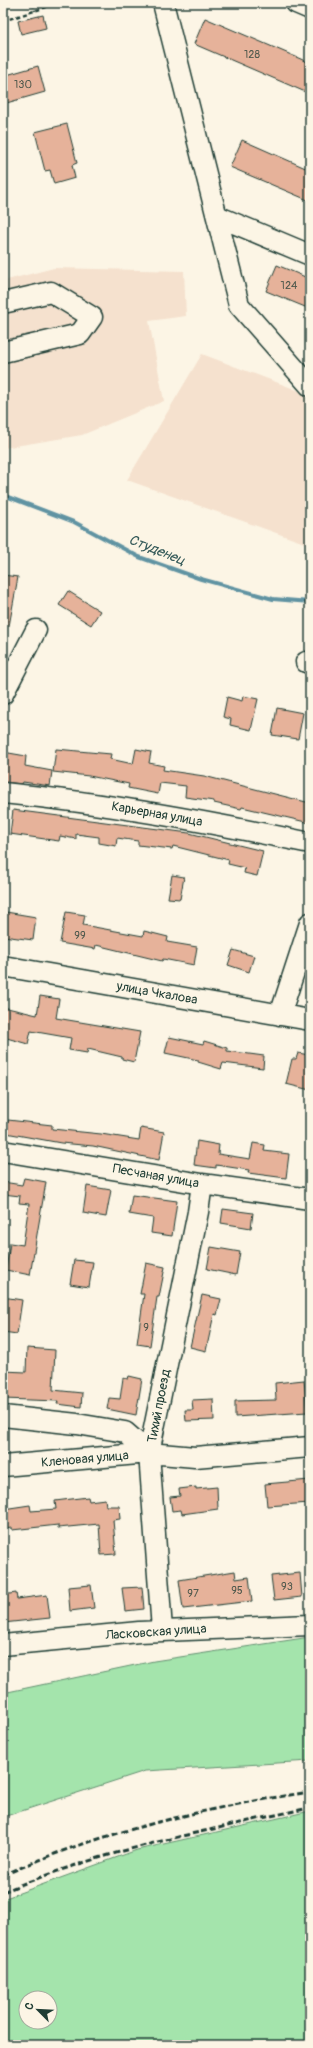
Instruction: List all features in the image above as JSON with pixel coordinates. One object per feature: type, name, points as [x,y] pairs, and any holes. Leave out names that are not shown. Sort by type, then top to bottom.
[{"type":"street","points":[[163,3],[239,305],[310,386]]},
{"type":"street","points":[[296,3],[310,9]]},
{"type":"street","points":[[217,216],[310,255]]},
{"type":"street","points":[[3,302],[51,292],[92,317],[80,334],[3,352]]},
{"type":"street","points":[[3,694],[36,630]]},
{"type":"street","name":"Карьерная улица","points":[[3,793],[70,800],[182,817],[310,843]]},
{"type":"street","points":[[280,1015],[310,923]]},
{"type":"street","name":"улица Чкалова","points":[[3,966],[310,1020]]},
{"type":"street","name":"Песчаная улица","points":[[3,1151],[202,1184],[310,1198]]},
{"type":"street","name":"Тихий проезд","points":[[162,1630],[149,1453],[198,1212],[202,1184]]},
{"type":"street","points":[[3,1416],[77,1424],[125,1432],[149,1453]]},
{"type":"street","name":"Кленовая улица","points":[[3,1466],[149,1453],[195,1457],[310,1447]]},
{"type":"street","name":"Ласковская улица","points":[[3,1645],[162,1630],[310,1625]]},
{"type":"path","points":[[33,3],[35,11]]},
{"type":"path","points":[[3,21],[59,3]]},
{"type":"shaded area","points":[[54,268],[184,271],[186,316],[149,321],[164,401],[82,435],[3,448],[3,281]]},
{"type":"shaded area","points":[[202,354],[310,395],[310,545],[127,480]]},
{"type":"green space","points":[[310,1637],[310,1761],[145,1771],[3,1817],[3,1693],[154,1661]]},
{"type":"green space","points":[[310,1811],[310,2045],[3,2045],[3,1899],[137,1850]]},
{"type":"building","points":[[43,15],[46,28],[21,34],[18,21]]},
{"type":"building","points":[[205,18],[310,63],[310,94],[194,44]]},
{"type":"building","points":[[38,66],[45,92],[3,104],[3,76]]},
{"type":"building","points":[[67,124],[77,163],[72,165],[75,178],[54,184],[50,170],[45,171],[35,132]]},
{"type":"building","points":[[242,140],[310,170],[310,201],[230,167]]},
{"type":"building","points":[[277,265],[310,279],[310,309],[266,291]]},
{"type":"building","points":[[3,575],[18,577],[9,626],[3,626]]},
{"type":"building","points":[[68,591],[100,611],[91,625],[59,605]]},
{"type":"building","points":[[243,696],[258,699],[251,730],[230,725],[231,719],[223,717],[227,697],[242,701]]},
{"type":"building","points":[[277,708],[303,713],[298,739],[272,735]]},
{"type":"building","points":[[56,749],[111,754],[110,759],[133,764],[136,749],[151,752],[149,763],[164,766],[163,770],[204,776],[310,803],[310,823],[242,807],[241,809],[214,803],[214,801],[185,797],[186,786],[160,783],[158,794],[128,788],[129,784],[89,776],[53,772]]},
{"type":"building","points":[[3,752],[26,756],[25,766],[52,771],[50,786],[23,782],[22,784],[3,782]]},
{"type":"building","points":[[13,810],[189,833],[263,851],[257,876],[244,873],[245,868],[228,864],[229,860],[173,846],[172,849],[138,845],[138,841],[117,838],[116,846],[99,843],[99,837],[76,834],[76,839],[60,836],[59,841],[10,834]]},
{"type":"building","points":[[172,875],[184,877],[180,899],[168,898]]},
{"type":"building","points":[[6,912],[36,917],[33,940],[3,936]]},
{"type":"building","points":[[66,912],[85,915],[83,925],[143,936],[144,931],[168,937],[167,942],[197,947],[194,965],[163,959],[162,961],[96,945],[95,949],[60,943]]},
{"type":"building","points":[[233,950],[254,956],[249,972],[228,965]]},
{"type":"building","points":[[40,996],[59,999],[56,1018],[140,1032],[134,1062],[122,1059],[122,1057],[88,1049],[87,1053],[69,1050],[71,1038],[31,1031],[28,1044],[3,1037],[3,1007],[37,1015]]},
{"type":"building","points":[[169,1037],[203,1044],[204,1041],[227,1048],[227,1051],[264,1056],[263,1068],[223,1063],[221,1069],[198,1062],[198,1060],[165,1053]]},
{"type":"building","points":[[298,1053],[309,1055],[307,1062],[310,1063],[310,1090],[286,1084],[292,1059],[296,1059]]},
{"type":"building","points":[[8,1120],[52,1125],[52,1129],[139,1140],[141,1128],[164,1132],[159,1160],[93,1146],[61,1143],[6,1133]]},
{"type":"building","points":[[197,1141],[219,1145],[218,1154],[250,1159],[253,1143],[265,1145],[264,1151],[289,1154],[286,1178],[248,1173],[249,1170],[216,1165],[216,1168],[194,1165]]},
{"type":"building","points":[[24,1178],[46,1182],[30,1275],[6,1270],[10,1243],[23,1245],[29,1204],[19,1203],[20,1196],[3,1194],[3,1182],[22,1185]]},
{"type":"building","points":[[87,1186],[111,1190],[106,1217],[83,1213]]},
{"type":"building","points":[[132,1195],[177,1201],[172,1236],[151,1233],[153,1218],[129,1214]]},
{"type":"building","points":[[223,1209],[253,1213],[251,1228],[221,1223]]},
{"type":"building","points":[[211,1247],[240,1252],[236,1275],[207,1269]]},
{"type":"building","points":[[74,1260],[93,1262],[89,1287],[70,1284]]},
{"type":"building","points":[[146,1263],[165,1267],[159,1297],[157,1297],[150,1346],[137,1344],[144,1294],[140,1294]]},
{"type":"building","points":[[202,1295],[221,1299],[217,1315],[214,1314],[206,1351],[190,1347]]},
{"type":"building","points":[[3,1297],[22,1300],[17,1334],[3,1332]]},
{"type":"building","points":[[27,1348],[55,1350],[53,1390],[82,1393],[81,1407],[57,1404],[58,1401],[3,1399],[3,1371],[26,1372]]},
{"type":"building","points":[[129,1376],[142,1379],[136,1415],[107,1409],[109,1398],[120,1399],[123,1378],[128,1379]]},
{"type":"building","points":[[304,1380],[307,1412],[235,1417],[235,1401],[276,1400],[275,1383]]},
{"type":"building","points":[[213,1399],[214,1420],[186,1421],[185,1410],[193,1410],[192,1400]]},
{"type":"building","points":[[310,1480],[310,1503],[267,1506],[265,1484]]},
{"type":"building","points":[[196,1487],[196,1489],[217,1487],[218,1509],[182,1514],[181,1510],[172,1511],[170,1497],[180,1496],[179,1489]]},
{"type":"building","points":[[88,1497],[89,1501],[105,1499],[106,1506],[119,1506],[120,1519],[113,1520],[116,1554],[101,1555],[99,1524],[58,1528],[58,1525],[12,1530],[12,1528],[3,1529],[3,1509],[30,1505],[31,1511],[56,1509],[55,1501]]},
{"type":"building","points":[[235,1571],[236,1579],[249,1577],[252,1601],[183,1609],[179,1580]]},
{"type":"building","points":[[300,1573],[302,1597],[274,1600],[271,1576]]},
{"type":"building","points":[[91,1585],[94,1608],[70,1611],[68,1587]]},
{"type":"building","points":[[142,1587],[144,1609],[125,1611],[122,1588]]},
{"type":"building","points":[[16,1593],[17,1599],[47,1595],[50,1618],[3,1623],[3,1595]]},
{"type":"waterway","name":"Студенец","points":[[3,495],[74,522],[139,557],[201,579],[273,599],[310,602]]},
{"type":"railway","points":[[3,1875],[68,1849],[128,1830],[218,1808],[310,1792]]},
{"type":"railway","points":[[3,1892],[51,1873],[125,1850],[310,1808]]}]
